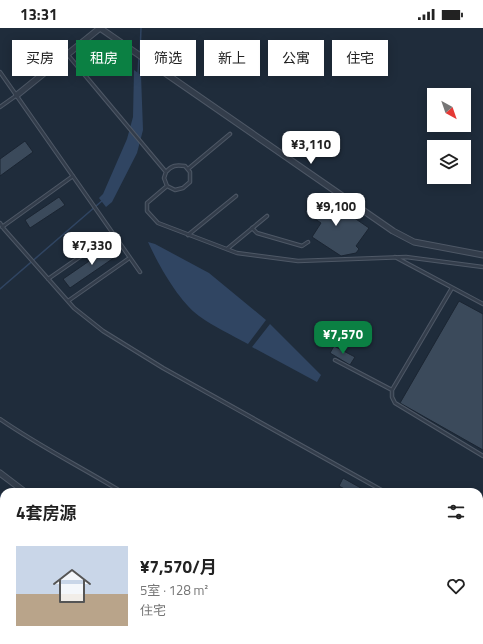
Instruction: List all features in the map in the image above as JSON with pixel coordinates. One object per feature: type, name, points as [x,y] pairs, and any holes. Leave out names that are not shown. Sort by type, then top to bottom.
[{"type":"street","points":[[68,54],[100,28],[392,231],[419,243],[483,255]]},
{"type":"street","points":[[17,95],[41,76]]},
{"type":"street","points":[[0,473],[20,488]]},
{"type":"lane","points":[[68,54],[142,145],[166,172]]},
{"type":"lane","points":[[0,72],[140,272]]},
{"type":"lane","points":[[0,107],[17,95]]},
{"type":"lane","points":[[188,169],[230,134]]},
{"type":"lane","points":[[177,165],[185,166],[188,169],[190,172],[190,182],[184,188],[175,190],[167,186],[164,178],[170,167],[177,165]]},
{"type":"lane","points":[[2,227],[73,176]]},
{"type":"lane","points":[[167,186],[147,203],[147,211],[158,223],[237,254],[298,261],[406,257],[483,267]]},
{"type":"lane","points":[[188,236],[236,196]]},
{"type":"lane","points":[[226,250],[267,216]]},
{"type":"lane","points":[[0,223],[68,301],[103,331],[163,368],[378,488]]},
{"type":"lane","points":[[252,228],[257,233],[302,246],[308,242]]},
{"type":"lane","points":[[48,279],[113,234]]},
{"type":"lane","points":[[395,257],[483,304]]},
{"type":"lane","points":[[68,301],[128,259]]},
{"type":"lane","points":[[452,288],[392,390],[392,397],[395,403],[483,456]]},
{"type":"lane","points":[[335,360],[392,390]]},
{"type":"lane","points":[[0,419],[25,436],[68,459],[115,488]]},
{"type":"water","points":[[134,70],[141,76],[143,130],[137,153],[112,202],[106,207],[99,198],[103,194],[127,139],[133,117]]},
{"type":"water","points":[[148,242],[155,244],[209,273],[266,320],[248,344],[211,324],[191,309],[170,282]]},
{"type":"water","points":[[270,324],[321,375],[317,382],[252,347]]},
{"type":"building","points":[[25,141],[33,152],[0,176],[0,159]]},
{"type":"building","points":[[318,193],[369,228],[356,246],[359,249],[356,253],[341,256],[312,237],[321,223],[305,212]]},
{"type":"building","points":[[59,197],[65,205],[30,228],[25,220]]},
{"type":"building","points":[[114,244],[121,253],[70,288],[63,279]]},
{"type":"building","points":[[459,301],[483,314],[483,450],[400,403]]},
{"type":"building","points":[[334,346],[355,357],[350,365],[330,353]]},
{"type":"building","points":[[343,478],[361,488],[343,488],[339,486]]},
{"type":"waterway","points":[[141,28],[141,40]]},
{"type":"waterway","points":[[138,74],[139,57]]},
{"type":"waterway","points":[[0,289],[103,200]]}]
